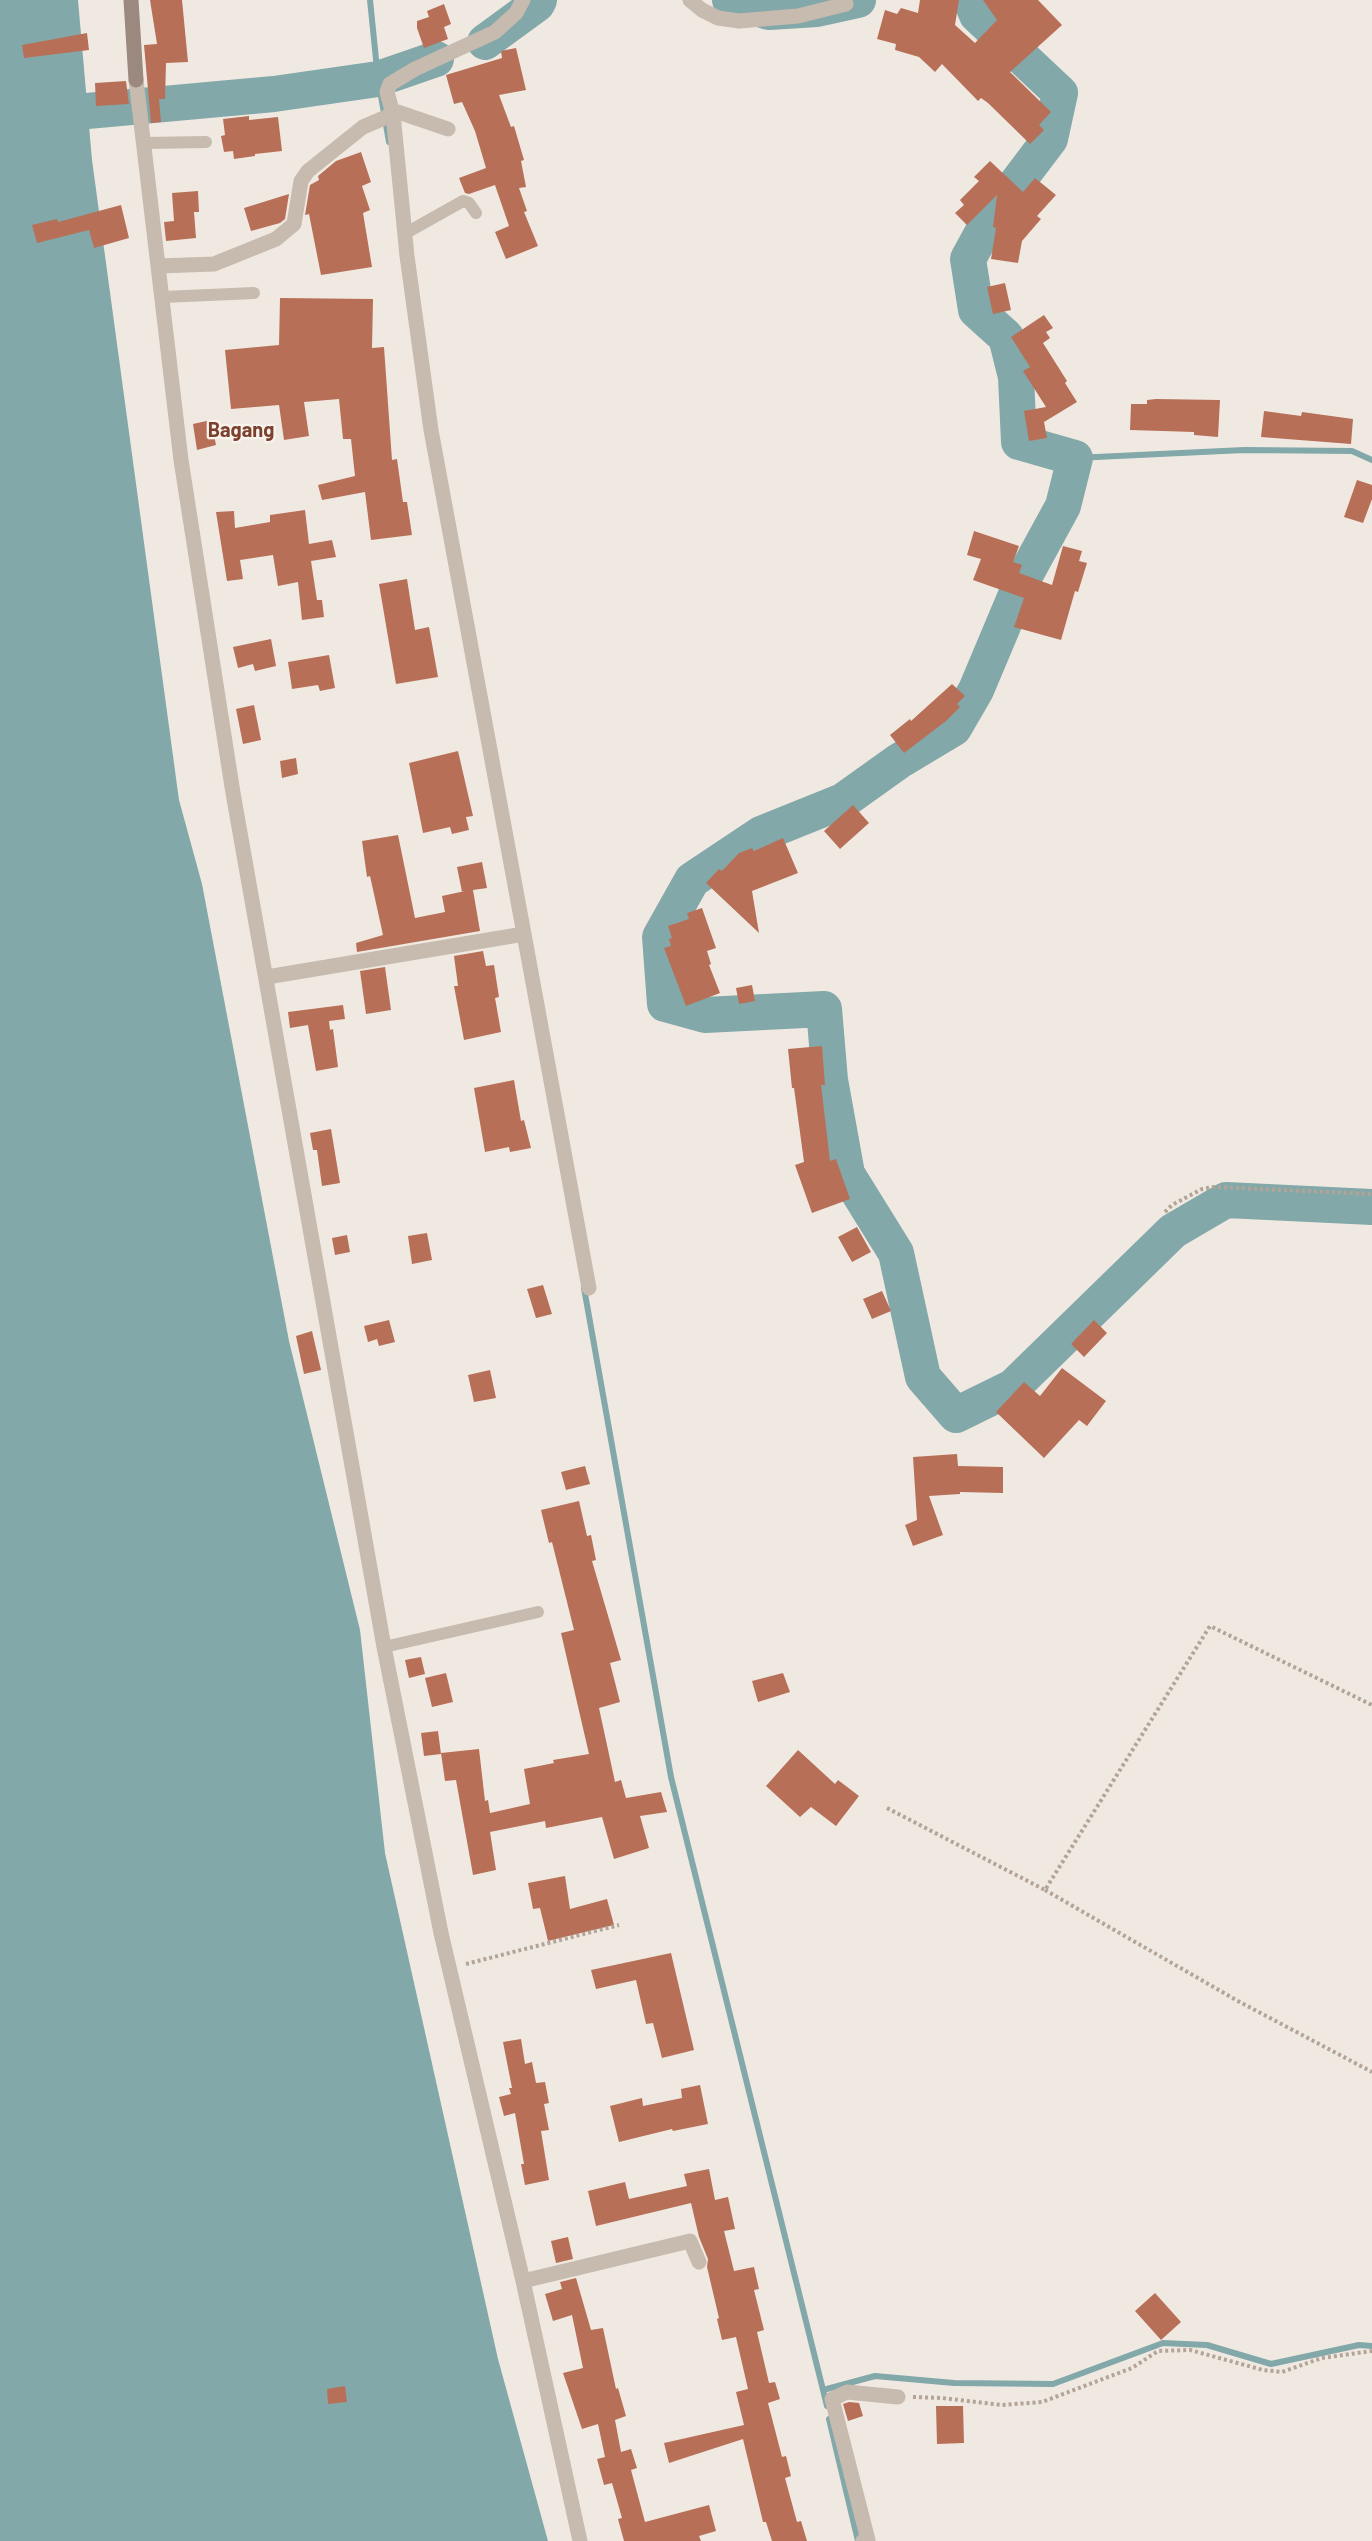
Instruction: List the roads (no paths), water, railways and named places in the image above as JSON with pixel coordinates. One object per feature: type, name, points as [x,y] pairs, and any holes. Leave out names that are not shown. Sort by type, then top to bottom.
[{"type":"street","points":[[131,0],[135,80],[181,460],[233,793],[384,1647],[450,1968],[580,2541]]},
{"type":"street","points":[[523,0],[516,13],[495,32],[415,69],[390,84],[387,92],[431,430],[512,937],[589,1288]]},
{"type":"street","points":[[690,0],[702,10],[718,18],[739,21],[798,16],[846,4]]},
{"type":"street","points":[[159,266],[214,264],[276,239],[294,224],[301,181],[308,171],[363,127],[391,114],[408,114],[448,129]]},
{"type":"street","points":[[267,977],[512,937]]},
{"type":"street","points":[[523,2282],[690,2241],[699,2262]]},
{"type":"street","points":[[863,2541],[868,2540],[832,2399],[847,2392],[898,2397]]},
{"type":"lane","points":[[144,143],[206,142]]},
{"type":"lane","points":[[406,233],[463,201],[470,203],[476,213]]},
{"type":"lane","points":[[162,297],[254,293]]},
{"type":"lane","points":[[384,1647],[538,1612]]},
{"type":"water","points":[[0,0],[78,0],[92,160],[179,800],[202,884],[289,1341],[360,1630],[385,1853],[498,2359],[548,2541],[0,2541]]},
{"type":"waterway","points":[[370,0],[378,79],[389,142]]},
{"type":"waterway","points":[[485,42],[537,4],[539,0]]},
{"type":"waterway","points":[[730,0],[769,12],[817,9],[858,0]]},
{"type":"waterway","points":[[971,0],[977,15],[1060,93],[1050,139],[991,217],[968,259],[976,310],[1006,337],[1016,377],[1019,442],[1075,458],[1063,506],[1021,583],[976,690],[954,728],[899,761],[843,801],[761,834],[692,880],[660,937],[665,1004],[705,1015],[824,1009],[830,1080],[847,1174],[896,1253],[923,1377],[956,1415],[1013,1387],[1173,1231],[1226,1200],[1372,1207]]},
{"type":"waterway","points":[[0,129],[65,113],[274,94],[378,79],[436,59]]},
{"type":"waterway","points":[[1075,458],[1244,450],[1352,451],[1372,460]]},
{"type":"waterway","points":[[584,1288],[671,1777],[827,2406]]},
{"type":"waterway","points":[[823,2390],[875,2376],[954,2383],[1053,2384],[1163,2343],[1207,2345],[1271,2364],[1359,2345],[1372,2346]]},
{"type":"waterway","points":[[829,2419],[858,2541]]},
{"type":"district","name":"Bagang","points":[[241,430]]}]
